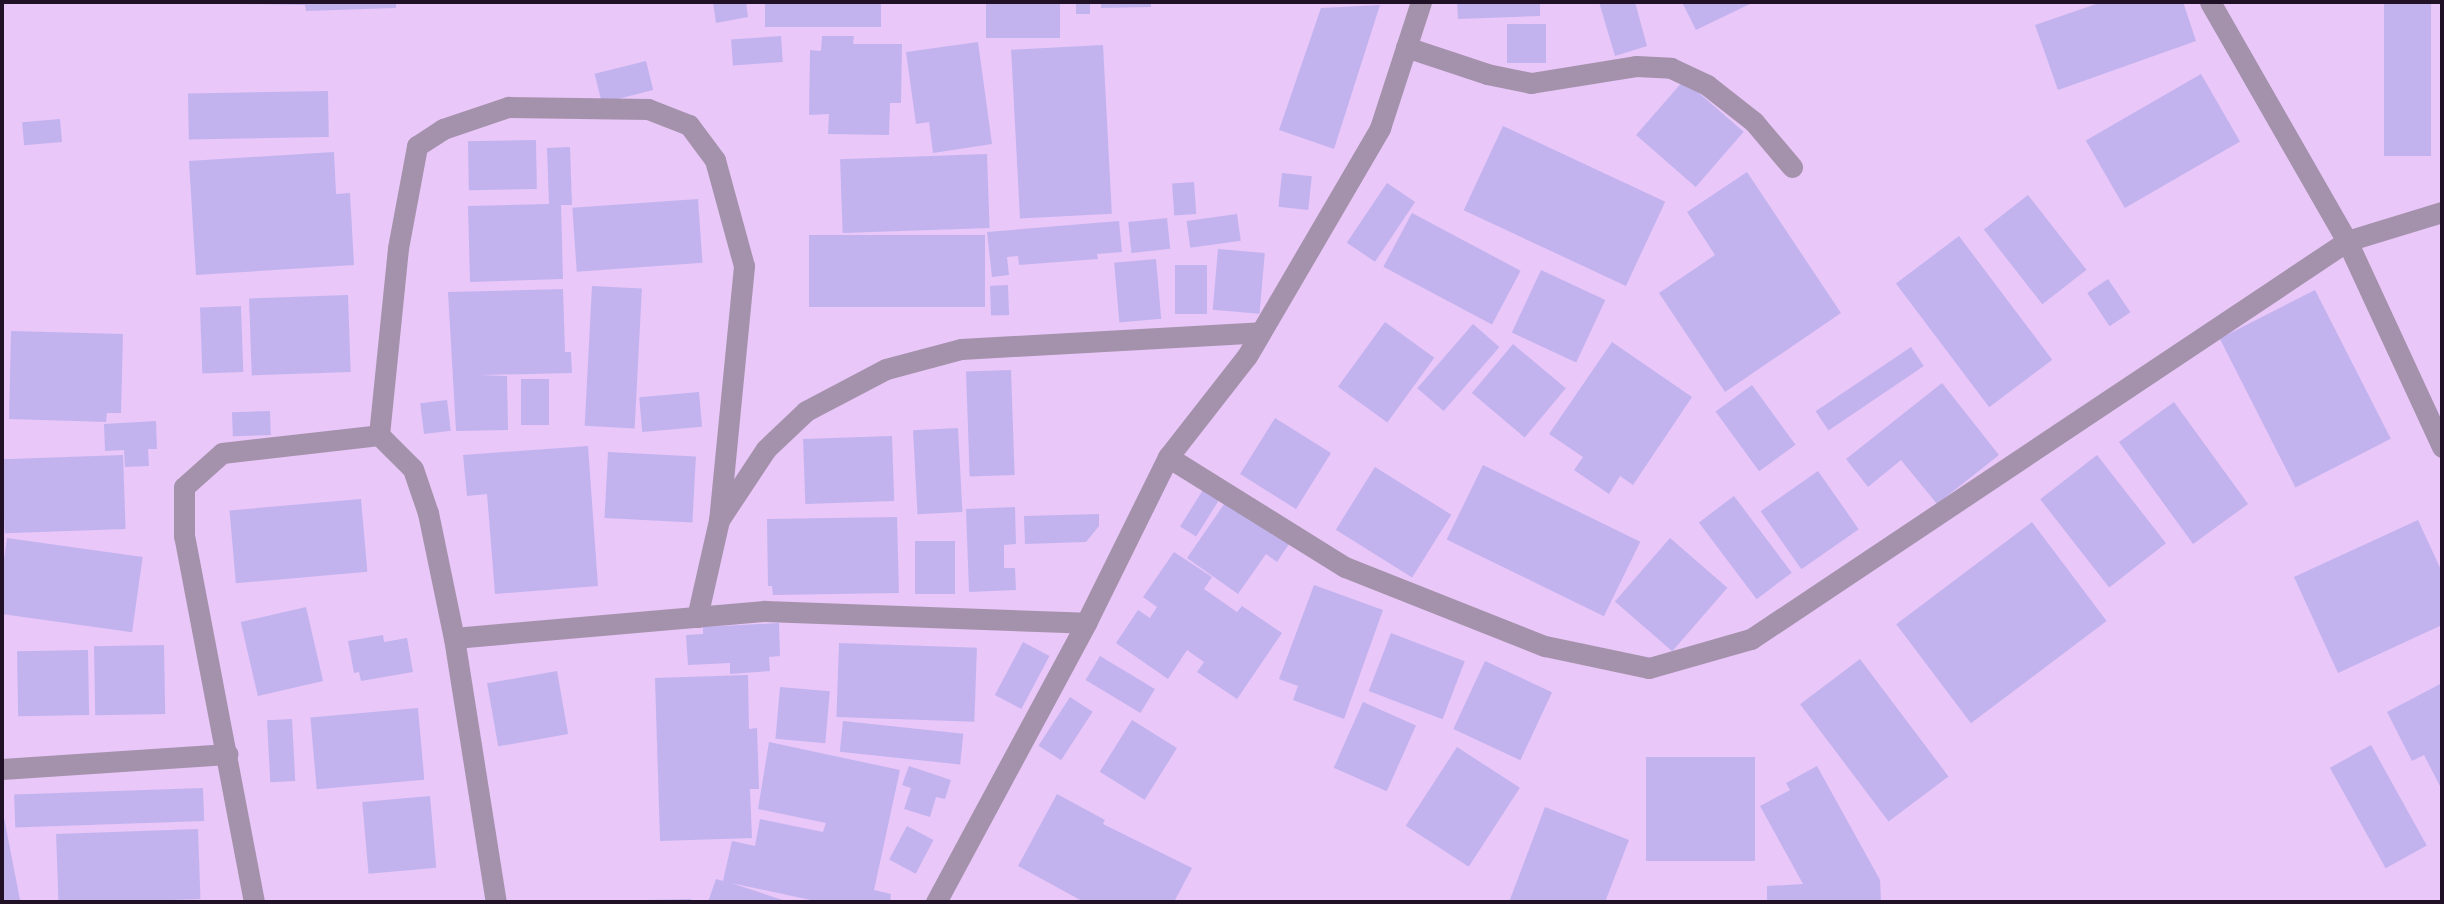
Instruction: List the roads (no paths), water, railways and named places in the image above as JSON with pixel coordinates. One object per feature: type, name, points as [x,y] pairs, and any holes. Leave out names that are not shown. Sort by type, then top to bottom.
[{"type":"street","points":[[936,902],[1086,623],[1168,457],[1261,332],[1380,128],[1421,2]]},
{"type":"street","points":[[2210,2],[2347,241],[2442,447]]},
{"type":"street","points":[[1406,47],[1487,74],[1531,83],[1636,66],[1671,68],[1707,85],[1754,122],[1792,167]]},
{"type":"street","points":[[379,435],[398,248],[417,146],[443,129],[508,107],[648,109],[690,125],[715,160],[744,266],[719,520],[697,617]]},
{"type":"street","points":[[1168,457],[1345,567],[1545,646],[1649,668],[1751,639],[2347,241],[2442,212]]},
{"type":"street","points":[[719,520],[766,449],[806,411],[886,369],[961,349],[1261,332]]},
{"type":"street","points":[[379,435],[413,469],[428,513],[454,638],[496,902]]},
{"type":"street","points":[[254,902],[228,754],[184,536],[184,487],[222,453],[379,435]]},
{"type":"street","points":[[454,638],[765,611],[1086,623]]},
{"type":"street","points":[[2,769],[228,754]]}]
